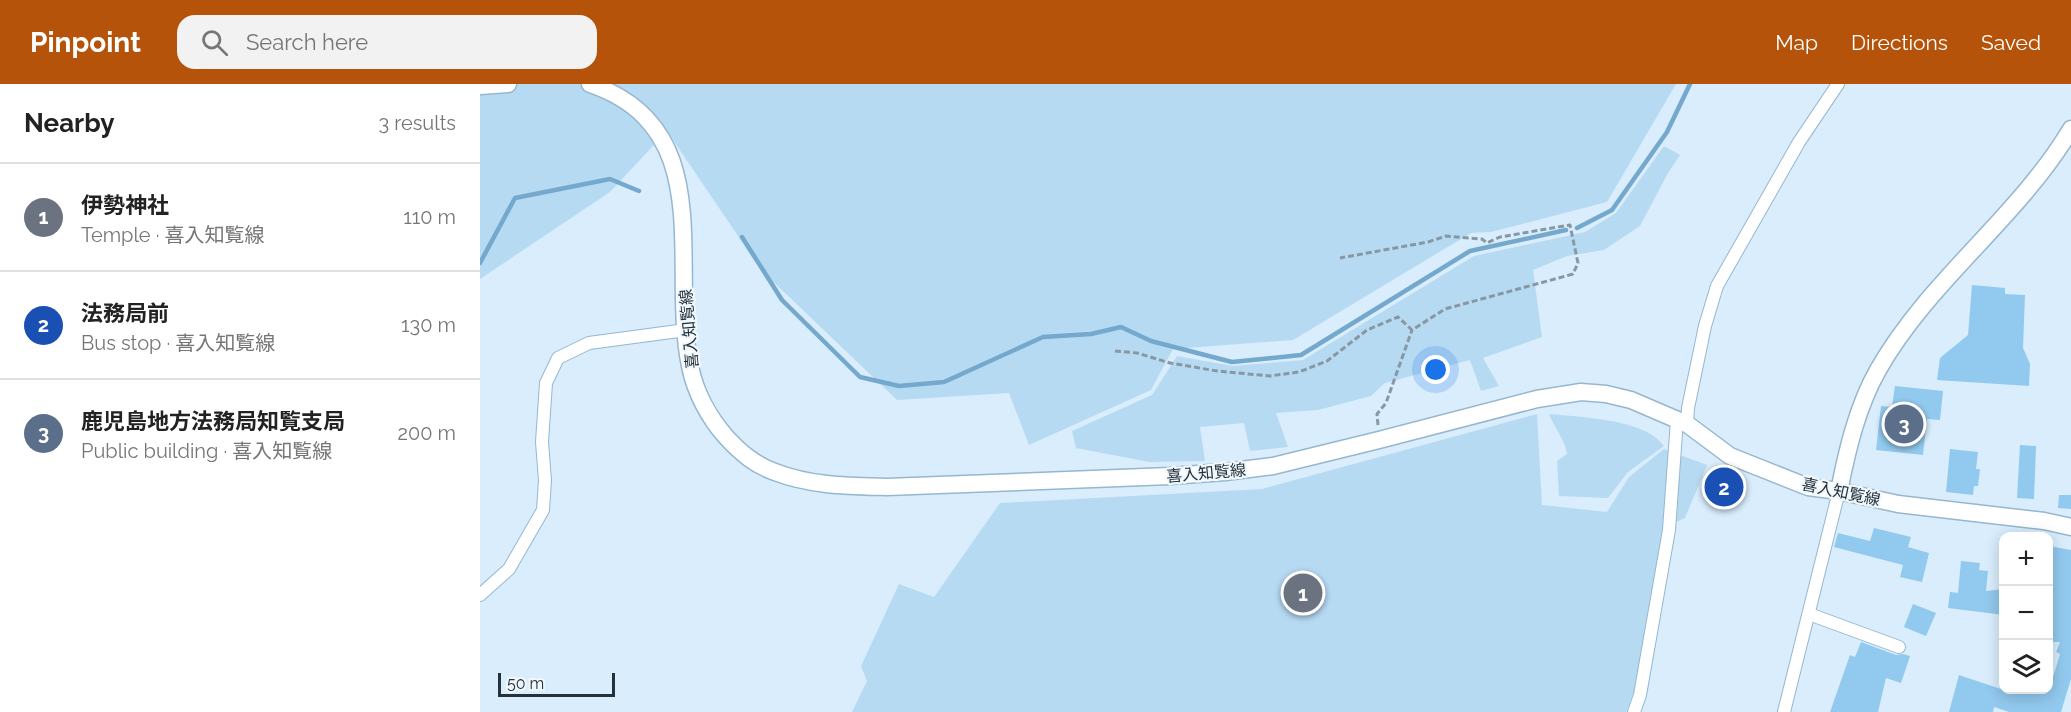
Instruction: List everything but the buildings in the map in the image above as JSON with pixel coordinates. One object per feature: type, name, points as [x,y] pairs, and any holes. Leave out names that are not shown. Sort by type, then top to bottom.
[{"type":"main road","points":[[480,86],[508,84]]},
{"type":"main road","name":"喜入知覧線","points":[[590,84],[611,91],[630,103],[648,119],[663,141],[677,173],[681,201],[686,330],[690,367],[701,398],[717,426],[749,460],[772,472],[816,483],[887,487],[1225,472],[1273,466],[1537,399],[1581,392],[1606,394],[1631,400],[1682,422],[1731,456],[1808,487],[1839,491],[1898,504],[2044,521],[2071,527]]},
{"type":"main road","points":[[1839,491],[1848,446],[1877,372],[1908,325],[1944,281],[2022,196],[2057,152],[2071,129]]},
{"type":"street","points":[[1634,712],[1640,695],[1668,530],[1682,422],[1688,408],[1705,326],[1718,286],[1798,142],[1838,84]]},
{"type":"street","points":[[480,595],[509,569],[543,510],[542,442],[546,383],[558,358],[589,344],[686,330]]},
{"type":"street","points":[[1784,712],[1839,491]]},
{"type":"street","points":[[1809,614],[1899,647]]},
{"type":"path","points":[[1340,258],[1428,242],[1446,236],[1482,239],[1487,243],[1500,237],[1570,225],[1578,263],[1574,274],[1445,309],[1412,330],[1386,403],[1377,414],[1379,440]]},
{"type":"path","points":[[1115,351],[1137,353],[1170,363],[1217,371],[1270,376],[1299,372],[1327,361],[1367,330],[1398,317],[1412,330]]},
{"type":"shaded area","points":[[480,84],[1676,84],[1607,202],[1491,232],[1471,233],[1293,340],[1173,349],[1151,390],[1029,445],[1009,393],[897,400],[761,270],[667,131],[610,192],[480,279]]},
{"type":"shaded area","points":[[1664,146],[1680,155],[1640,226],[1604,250],[1567,256],[1533,270],[1542,337],[1483,358],[1499,386],[1481,391],[1470,360],[1385,383],[1371,396],[1318,410],[1276,413],[1288,447],[1250,451],[1244,423],[1200,427],[1205,461],[1149,462],[1076,448],[1072,431],[1152,395],[1177,356],[1233,366],[1303,360],[1474,256],[1585,232],[1616,213]]},
{"type":"shaded area","points":[[1537,414],[1542,505],[1607,512],[1629,477],[1664,449],[1707,465],[1685,518],[1665,527],[1634,692],[1626,712],[852,712],[867,681],[861,666],[899,584],[934,597],[1000,503],[1262,489]]},
{"type":"shaded area","points":[[1549,414],[1594,418],[1628,425],[1655,437],[1664,446],[1628,472],[1608,498],[1559,496],[1557,461],[1567,454]]},
{"type":"waterway","points":[[1577,228],[1612,210],[1667,132],[1690,84]]},
{"type":"waterway","points":[[480,263],[515,198],[610,179],[639,191]]},
{"type":"waterway","points":[[742,237],[782,300],[860,377],[899,386],[944,382],[1043,337],[1091,334],[1121,327],[1151,341],[1232,362],[1301,355],[1470,251],[1566,230]]},
{"type":"place","name":"鹿児島地方法務局知覧支局","points":[[1904,424]]},
{"type":"place","name":"法務局前","points":[[1724,487]]},
{"type":"place","name":"伊勢神社","points":[[1303,593]]}]
